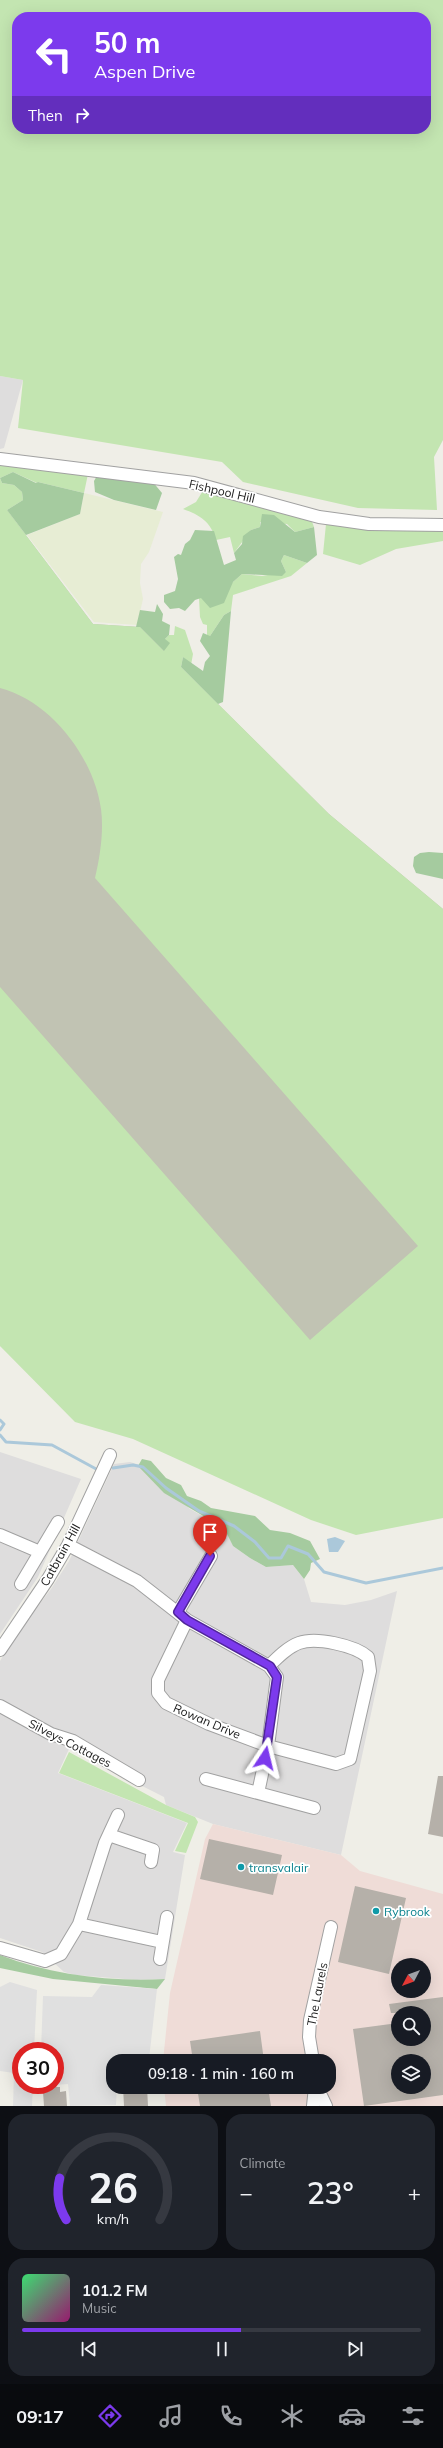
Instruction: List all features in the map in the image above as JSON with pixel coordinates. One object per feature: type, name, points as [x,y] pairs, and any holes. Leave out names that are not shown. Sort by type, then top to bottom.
[{"type":"street","name":"Fishpool Hill","points":[[0,459],[194,483],[319,517],[369,524],[443,525]]},
{"type":"street","name":"Catbrain Hill","points":[[0,1650],[48,1580],[68,1545],[110,1455]]},
{"type":"street","points":[[21,1584],[58,1522]]},
{"type":"street","points":[[0,1535],[40,1552]]},
{"type":"street","points":[[68,1545],[137,1581],[183,1616],[270,1666],[277,1677],[268,1746],[258,1793]]},
{"type":"street","points":[[183,1616],[210,1556]]},
{"type":"street","name":"Rowan Drive","points":[[183,1616],[160,1671],[157,1684],[160,1697],[166,1703],[191,1716],[268,1746]]},
{"type":"street","points":[[268,1746],[336,1764],[344,1763],[350,1758],[370,1671],[368,1657],[349,1647],[309,1641],[298,1644],[280,1656],[270,1666]]},
{"type":"street","name":"Silveys Cottages","points":[[0,1706],[51,1734],[73,1742],[139,1780]]},
{"type":"street","points":[[206,1779],[314,1808]]},
{"type":"street","points":[[0,1948],[45,1961],[51,1960],[61,1954],[79,1924],[109,1835],[118,1815]]},
{"type":"street","points":[[109,1835],[153,1850],[151,1862]]},
{"type":"street","points":[[160,1959],[167,1917]]},
{"type":"street","points":[[79,1924],[162,1942]]},
{"type":"street","name":"The Laurels","points":[[312,2054],[309,2037],[310,2020],[331,1927]]},
{"type":"street","points":[[313,2106],[315,2094]]},
{"type":"street","points":[[317,2094],[318,2106]]},
{"type":"street","points":[[320,2094],[326,2106]]},
{"type":"shaded area","points":[[0,376],[23,380],[4,448],[0,449]]},
{"type":"shaded area","points":[[84,493],[163,512],[149,552],[141,564],[140,583],[143,599],[137,625],[94,622],[27,535],[80,514]]},
{"type":"shaded area","points":[[0,501],[93,624],[140,627],[329,814],[443,909],[412,1130],[443,1167],[443,1265],[275,1417],[0,1346]]},
{"type":"shaded area","points":[[0,1452],[81,1479],[38,1577],[0,1634]]},
{"type":"shaded area","points":[[130,1462],[143,1466],[190,1509],[224,1528],[233,1546],[250,1558],[266,1567],[293,1565],[304,1579],[311,1602],[345,1605],[371,1600],[397,1591],[341,1855],[213,1824],[166,1805],[164,1797],[69,1749],[58,1773],[187,1823],[173,1852],[185,1855],[165,1979],[137,1980],[75,1975],[64,1972],[42,1952],[0,1938],[0,1661],[13,1639],[51,1589],[69,1561],[114,1464]]},
{"type":"shaded area","points":[[213,1824],[341,1855],[360,1871],[443,1894],[443,2106],[166,2106],[165,2094],[336,2094],[336,2054],[164,2054],[170,1993],[205,1839]]},
{"type":"shaded area","points":[[10,1982],[37,1990],[34,2042],[12,2042],[12,2073],[0,2071],[0,1987]]},
{"type":"shaded area","points":[[101,1985],[157,1989],[150,2054],[106,2054],[106,2094],[117,2094],[116,2105],[70,2106],[68,2084],[64,2084],[64,2042],[41,2042],[43,1996],[92,1997]]},
{"type":"shaded area","points":[[13,2094],[33,2094],[32,2106],[13,2106]]},
{"type":"green space","points":[[0,0],[443,0],[443,440],[434,457],[437,510],[358,508],[243,482],[222,462],[18,428],[23,380],[0,376]]},
{"type":"green space","points":[[0,464],[88,474],[84,493],[37,483],[13,472],[0,478]]},
{"type":"green space","points":[[13,472],[36,483],[38,482],[84,493],[80,514],[26,535],[7,510],[23,500],[22,492],[14,485],[2,483],[0,478]]},
{"type":"green space","points":[[98,474],[152,481],[162,493],[156,510],[114,500],[95,492],[94,481]]},
{"type":"green space","points":[[0,478],[2,483],[14,485],[22,492],[23,500],[7,510],[93,624],[140,627],[164,651],[165,639],[169,635],[174,635],[175,626],[185,630],[193,654],[191,665],[183,657],[181,667],[329,814],[443,909],[443,1518],[356,1535],[311,1520],[133,1439],[75,1422],[0,1346],[0,987],[310,1340],[418,1246],[95,878],[101,844],[102,817],[97,790],[89,770],[67,734],[53,719],[36,705],[19,695],[0,688]]},
{"type":"green space","points":[[204,489],[311,519],[314,527],[295,532],[287,524],[260,522],[260,527],[251,530],[234,553],[230,537],[216,540],[211,528],[204,520],[183,509],[196,502]]},
{"type":"green space","points":[[262,514],[274,515],[295,532],[314,527],[317,555],[307,563],[284,555],[281,561],[286,572],[282,576],[242,574],[233,582],[224,603],[210,608],[201,598],[195,600],[185,611],[179,608],[170,609],[164,602],[164,595],[175,591],[178,579],[174,557],[178,554],[181,555],[185,544],[190,540],[195,530],[214,531],[224,565],[236,560],[234,553],[242,544],[243,536],[251,530],[260,527]]},
{"type":"green space","points":[[326,524],[443,529],[443,541],[396,549],[360,565],[323,554]]},
{"type":"green space","points":[[284,555],[307,563],[291,576],[233,595],[231,611],[224,615],[210,636],[207,636],[207,625],[203,624],[200,617],[199,598],[233,582],[242,574],[262,576],[286,572],[281,561]]},
{"type":"green space","points":[[157,604],[163,614],[162,621],[170,625],[169,635],[165,639],[170,643],[164,651],[140,627],[136,627],[140,610],[155,612]]},
{"type":"green space","points":[[231,611],[223,702],[218,704],[181,667],[183,657],[203,671],[205,662],[210,656],[200,641],[203,633],[210,636],[224,615]]},
{"type":"green space","points":[[420,853],[443,853],[443,879],[416,873],[413,866],[414,857]]},
{"type":"green space","points":[[142,1459],[151,1461],[166,1478],[181,1485],[187,1496],[201,1501],[211,1508],[255,1516],[270,1530],[290,1533],[310,1541],[320,1559],[311,1563],[310,1570],[304,1579],[293,1565],[266,1567],[233,1546],[224,1528],[164,1493],[138,1466]]},
{"type":"green space","points":[[69,1752],[166,1805],[195,1817],[198,1822],[186,1853],[175,1851],[188,1823],[59,1773]]},
{"type":"green space","points":[[0,1955],[40,1968],[81,1976],[144,1980],[165,1979],[157,1989],[53,1979],[0,1968]]},
{"type":"water","points":[[335,1537],[345,1541],[338,1552],[329,1552],[327,1539]]},
{"type":"building","points":[[438,1776],[443,1776],[443,1837],[428,1834]]},
{"type":"building","name":"transvalair","points":[[209,1839],[282,1855],[273,1895],[200,1879]]},
{"type":"building","points":[[355,1886],[406,1898],[393,1958],[391,1958],[389,1974],[338,1962]]},
{"type":"building","points":[[443,1997],[443,2095],[364,2106],[353,2029],[391,2024],[391,2046],[431,2046],[431,2006],[391,2006],[391,2013],[389,2004]]},
{"type":"building","points":[[260,2031],[263,2054],[192,2054],[190,2041]]},
{"type":"building","points":[[64,2091],[66,2091],[67,2106],[44,2106],[43,2094],[64,2094]]},
{"type":"building","points":[[123,2094],[147,2094],[148,2106],[124,2106]]},
{"type":"building","points":[[198,2094],[269,2094],[271,2106],[200,2106]]},
{"type":"waterway","points":[[0,1420],[4,1424],[0,1430]]},
{"type":"waterway","points":[[0,1435],[6,1442],[52,1445],[98,1470]]},
{"type":"waterway","points":[[113,1468],[133,1465],[143,1467],[166,1488],[199,1511],[234,1526],[255,1542],[269,1558],[281,1558],[288,1546],[308,1554],[324,1572],[366,1583],[443,1568]]},
{"type":"place","name":"transvalair","points":[[241,1867]]},
{"type":"place","name":"Rybrook","points":[[376,1911]]},
{"type":"route","points":[[210,1556],[178,1612],[187,1620],[270,1666],[277,1677],[268,1746],[265,1758]]}]
